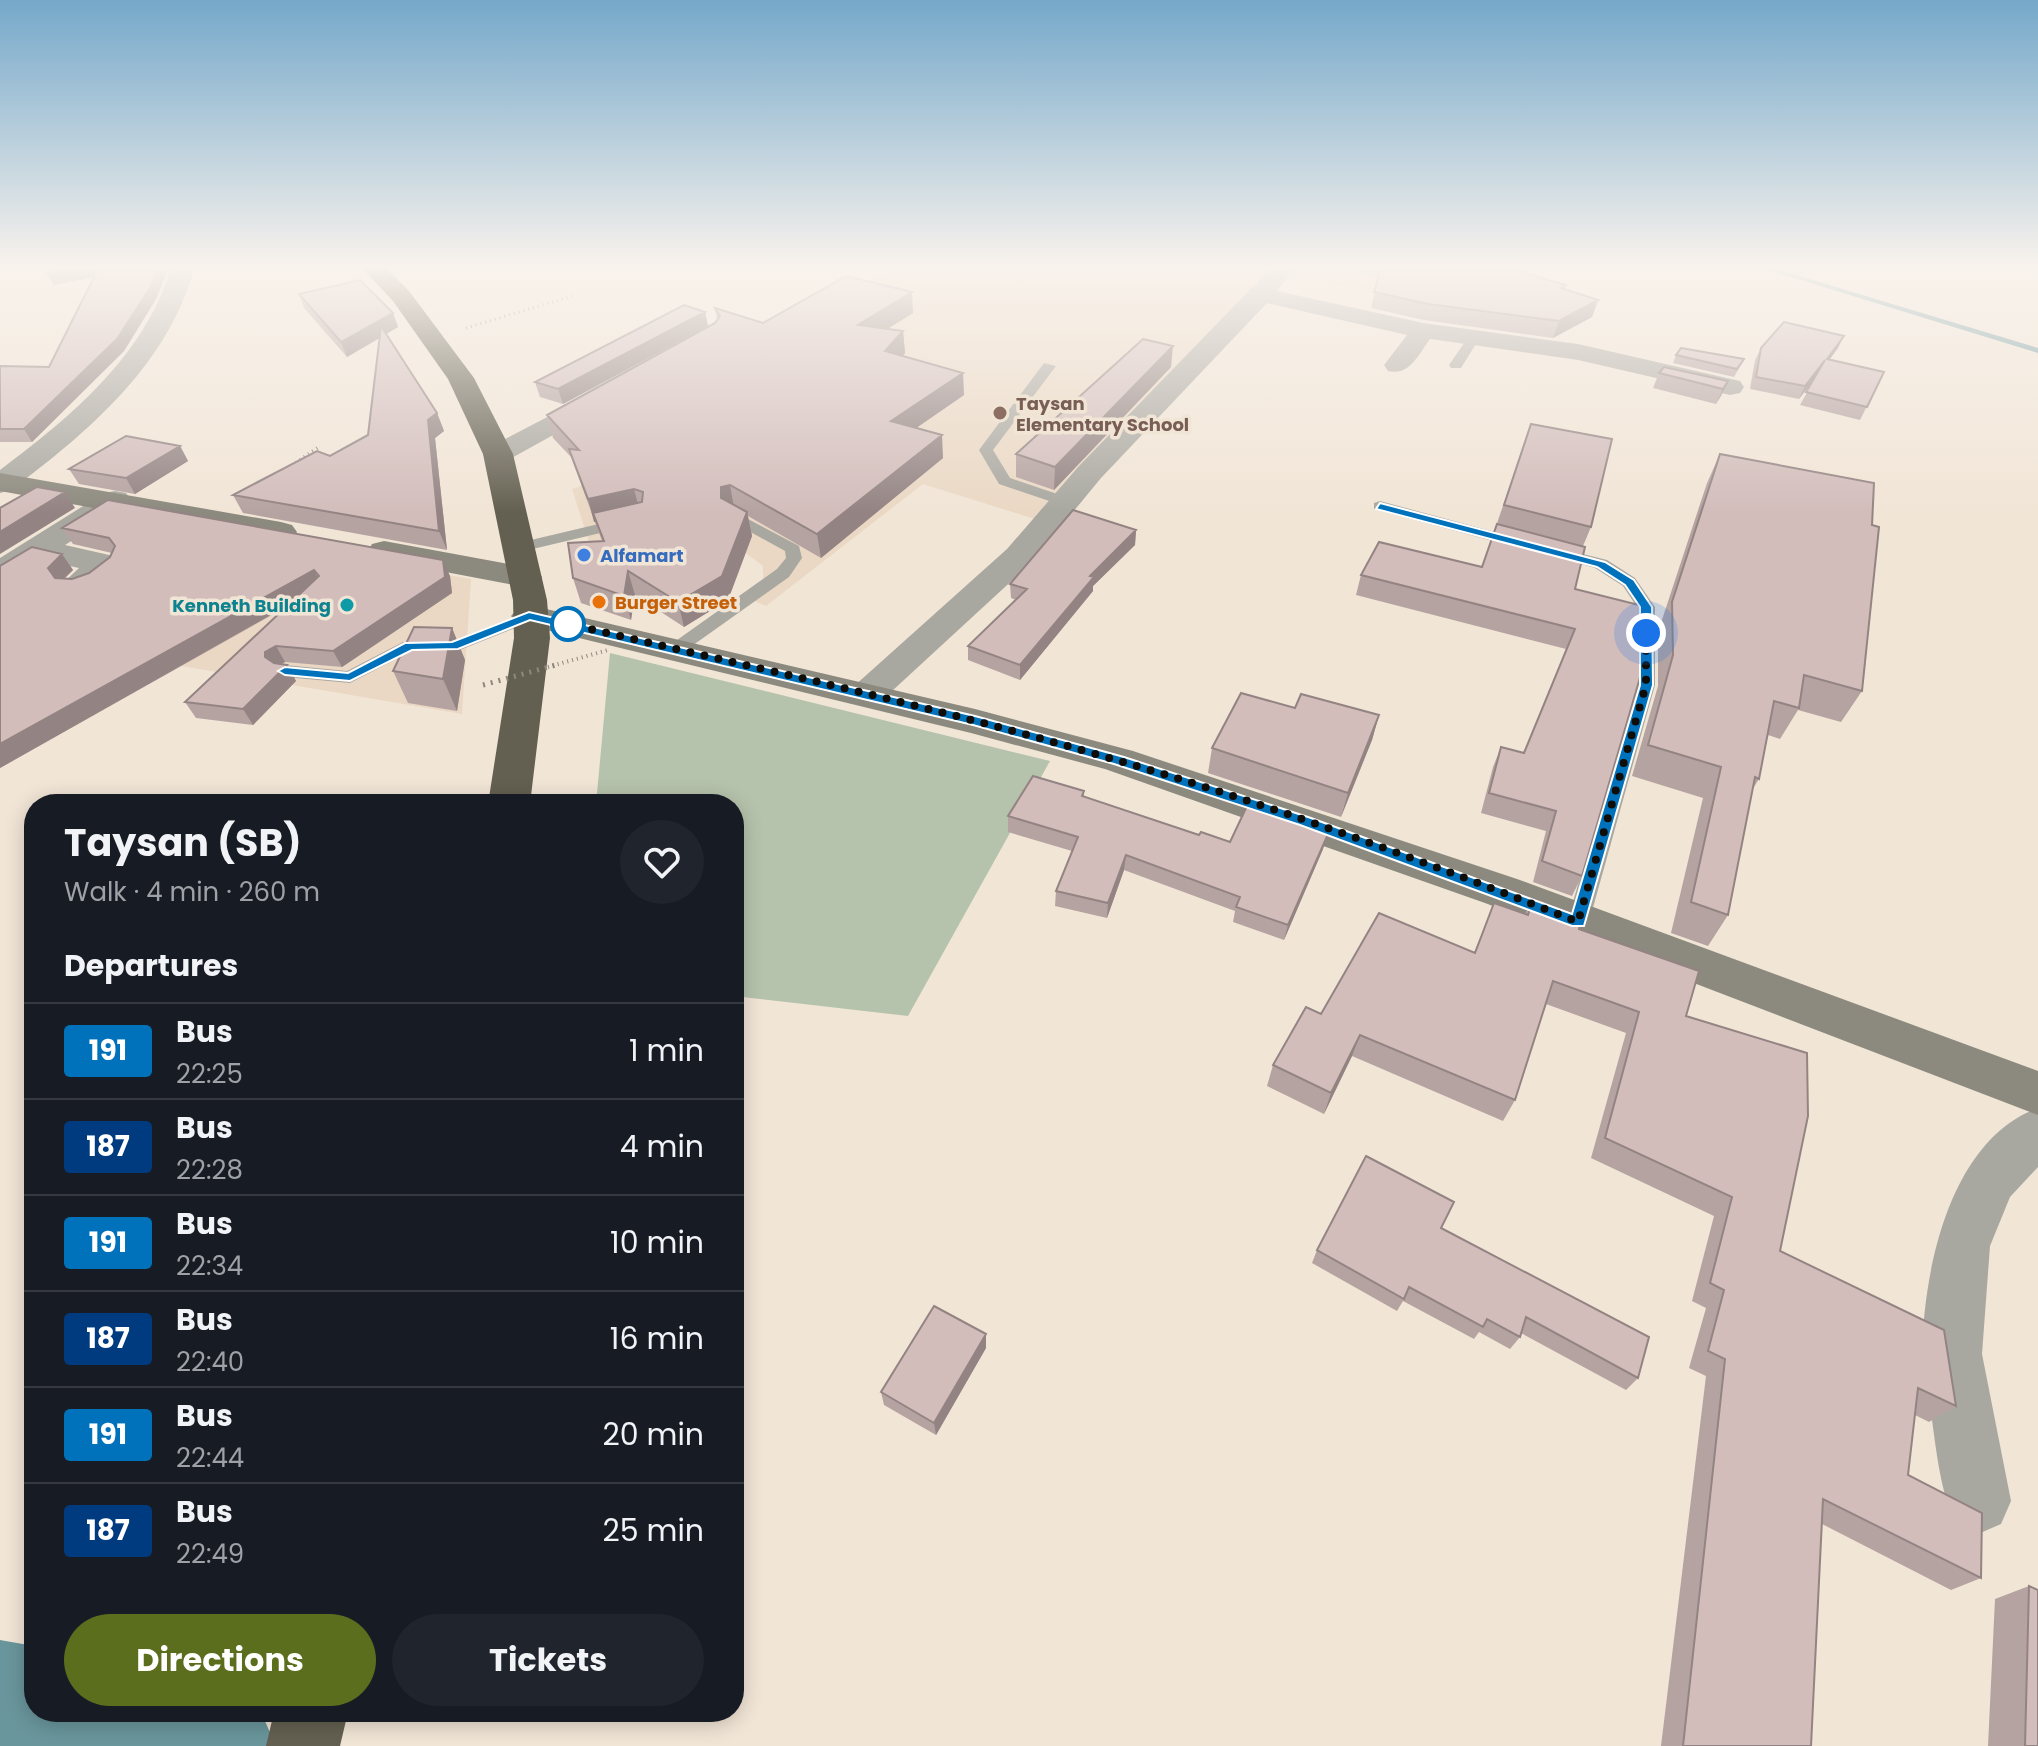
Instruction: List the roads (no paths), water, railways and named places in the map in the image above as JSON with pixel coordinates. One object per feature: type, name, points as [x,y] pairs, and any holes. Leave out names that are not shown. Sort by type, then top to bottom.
[{"type":"highway","points":[[441,350],[461,378],[498,454],[525,580],[532,638],[510,794]]},
{"type":"highway","points":[[303,1746],[309,1722]]},
{"type":"street","points":[[1,483],[96,404],[142,350]]},
{"type":"street","points":[[866,695],[1019,556],[1064,501],[1209,350]]},
{"type":"street","points":[[1397,365],[1408,350]]},
{"type":"street","points":[[1605,350],[1730,387]]},
{"type":"street","points":[[498,454],[629,381]]},
{"type":"street","points":[[1,483],[115,500],[309,537]]},
{"type":"street","points":[[0,572],[115,500]]},
{"type":"street","points":[[355,546],[525,580],[676,649],[1119,760],[1306,822],[1792,998],[2038,1093]]},
{"type":"street","points":[[35,549],[106,564],[79,584]]},
{"type":"street","points":[[1978,1501],[1952,1354],[1962,1246],[1989,1181],[2038,1131]]},
{"type":"lane","points":[[1456,365],[1466,350]]},
{"type":"lane","points":[[1049,366],[986,450],[1004,481],[1064,501]]},
{"type":"lane","points":[[1380,506],[1601,564],[1629,582],[1646,607],[1646,685],[1578,922]]},
{"type":"lane","points":[[676,649],[783,573],[794,558],[793,549],[733,516]]},
{"type":"lane","points":[[285,671],[350,677],[409,646],[454,646],[525,580],[641,520]]},
{"type":"waterway","points":[[0,1706],[24,1711]]},
{"type":"waterway","points":[[83,1722],[208,1746]]},
{"type":"place","name":"Taysan Elementary School","points":[[1000,413]]},
{"type":"place","name":"Alfamart","points":[[584,555]]},
{"type":"place","name":"Burger Street","points":[[599,602]]},
{"type":"place","name":"Kenneth Building","points":[[347,605]]}]
